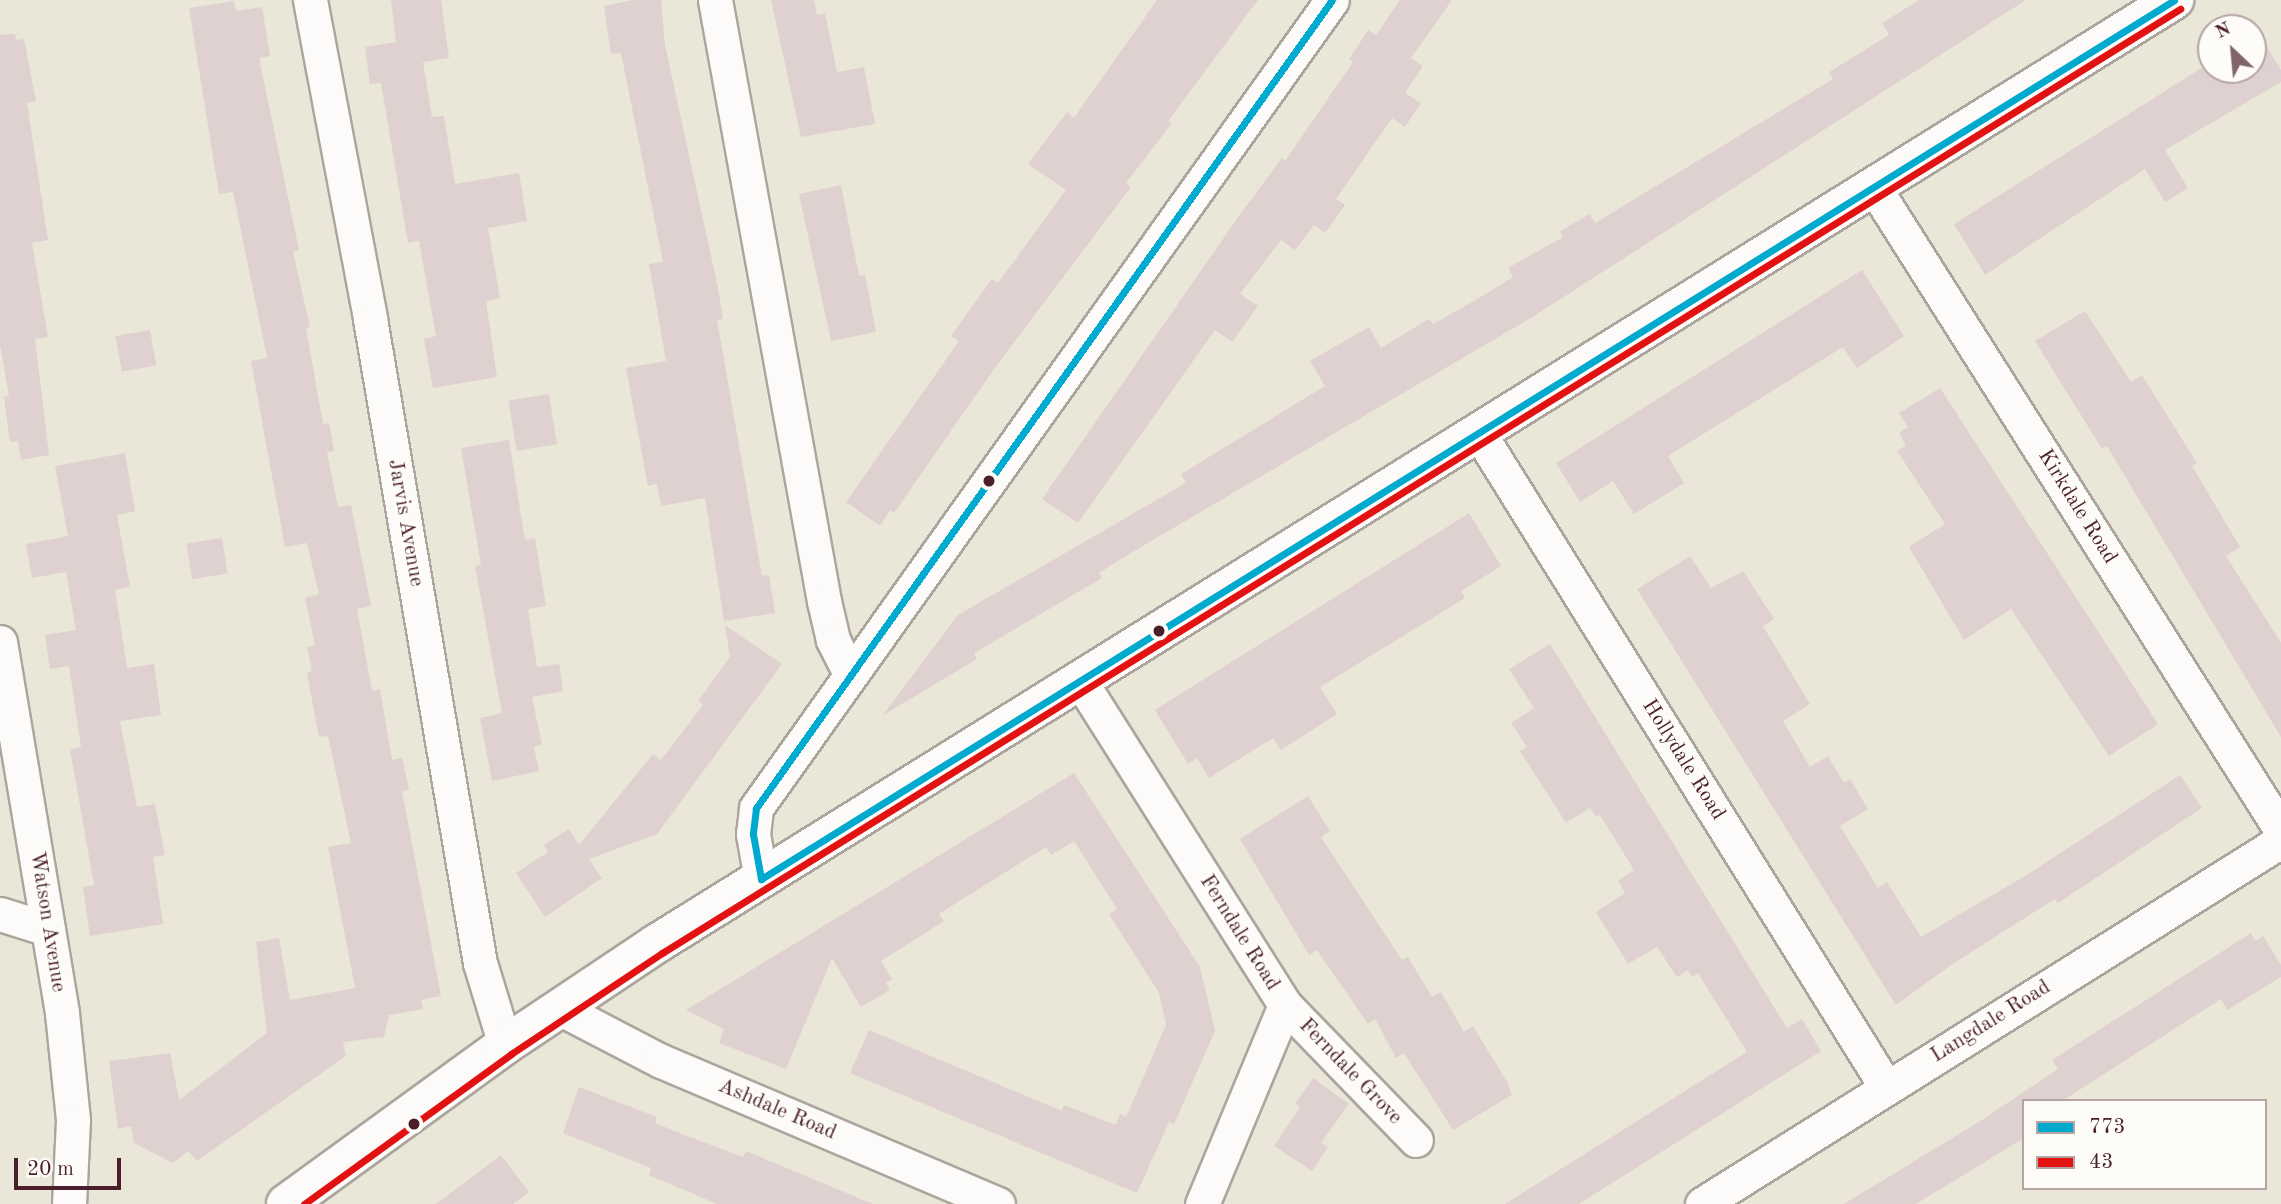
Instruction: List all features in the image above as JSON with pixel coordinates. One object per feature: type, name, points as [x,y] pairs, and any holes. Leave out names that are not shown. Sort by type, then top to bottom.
[{"type":"street","name":"Jarvis Avenue","points":[[310,0],[373,333],[480,963],[505,1045]]},
{"type":"street","points":[[715,0],[824,601],[833,640],[850,673]]},
{"type":"street","points":[[761,879],[753,834],[756,808],[1332,0]]},
{"type":"street","points":[[286,1204],[559,1008],[761,879],[1479,433],[1872,184],[2174,0]]},
{"type":"street","name":"Kirkdale Road","points":[[1872,184],[2281,830]]},
{"type":"street","name":"Hollydale Road","points":[[1479,433],[1886,1087]]},
{"type":"street","name":"Watson Avenue","points":[[0,642],[48,929],[73,1120],[69,1204]]},
{"type":"street","name":"Ferndale Road","points":[[1079,679],[1285,1004],[1202,1204]]},
{"type":"street","name":"Langdale Road","points":[[1702,1204],[2281,841]]},
{"type":"street","points":[[0,914],[48,929]]},
{"type":"street","name":"Ferndale Grove","points":[[1285,1004],[1416,1140]]},
{"type":"street","name":"Ashdale Road","points":[[559,1008],[661,1061],[999,1204]]},
{"type":"building","points":[[391,0],[441,0],[449,58],[423,62],[432,117],[444,116],[455,184],[519,173],[527,221],[488,228],[500,298],[486,301],[497,377],[433,388],[424,339],[436,336],[419,241],[408,243],[381,83],[370,84],[365,47],[396,42]]},
{"type":"building","points":[[633,0],[661,0],[665,45],[718,288],[723,319],[717,320],[762,576],[769,575],[775,613],[724,621],[705,498],[661,506],[657,484],[648,486],[626,368],[666,361],[649,264],[663,262],[621,53],[611,54],[604,6]]},
{"type":"building","points":[[771,0],[814,0],[817,15],[825,13],[837,72],[864,67],[875,124],[801,137]]},
{"type":"building","points":[[1157,0],[1258,0],[1168,121],[1172,123],[1126,183],[1131,187],[994,369],[894,513],[890,510],[880,526],[846,502],[959,341],[951,336],[992,279],[998,283],[1066,190],[1028,164],[1067,112],[1074,118]]},
{"type":"building","points":[[1400,0],[1452,0],[1411,58],[1423,66],[1405,93],[1421,103],[1405,127],[1392,118],[1336,199],[1345,205],[1325,233],[1314,225],[1295,250],[1281,240],[1240,294],[1258,306],[1232,342],[1215,330],[1078,523],[1042,499],[1239,216],[1282,158],[1285,161],[1353,62],[1349,59],[1368,30],[1376,35]]},
{"type":"building","points":[[1919,0],[2026,0],[1534,316],[1131,553],[1099,573],[1102,578],[974,653],[977,659],[882,716],[958,615],[1186,483],[1181,474],[1325,386],[1310,361],[1369,327],[1381,348],[1429,319],[1433,324],[1479,298],[1513,277],[1508,268],[1563,237],[1560,231],[1590,214],[1595,223],[1833,79],[1829,72],[1889,35],[1882,23]]},
{"type":"building","points":[[234,1],[236,11],[262,7],[270,56],[259,58],[299,250],[293,252],[310,327],[306,328],[323,424],[329,423],[334,451],[327,452],[338,507],[351,505],[371,606],[357,609],[372,691],[380,689],[392,760],[402,758],[409,789],[402,791],[441,996],[421,1000],[423,1009],[389,1015],[384,1037],[343,1042],[346,1056],[197,1161],[188,1151],[173,1163],[134,1143],[131,1126],[118,1129],[109,1061],[170,1053],[179,1100],[267,1033],[256,942],[279,938],[290,1000],[355,988],[328,847],[351,843],[328,736],[319,737],[307,673],[312,671],[307,647],[315,645],[305,598],[319,594],[307,543],[285,547],[251,361],[267,358],[233,192],[219,194],[189,8]]},
{"type":"building","points":[[15,34],[16,40],[24,39],[36,101],[27,103],[48,240],[32,243],[48,337],[35,339],[49,455],[21,460],[18,441],[10,442],[4,397],[9,396],[0,345],[0,35]]},
{"type":"building","points":[[2267,47],[2281,70],[2281,82],[2165,150],[2188,188],[2165,202],[2145,169],[1985,275],[1954,224],[2197,71],[2197,84],[2267,84]]},
{"type":"building","points":[[841,185],[859,276],[865,275],[876,332],[831,341],[799,194]]},
{"type":"building","points":[[1862,270],[1904,336],[1857,368],[1843,347],[1668,456],[1684,483],[1634,514],[1613,481],[1580,502],[1556,463]]},
{"type":"building","points":[[2085,311],[2131,382],[2142,375],[2197,463],[2192,466],[2240,547],[2226,556],[2281,643],[2281,737],[2107,446],[2102,449],[2035,341]]},
{"type":"building","points":[[150,330],[156,365],[122,372],[116,336]]},
{"type":"building","points":[[1940,388],[2158,724],[2109,756],[2011,609],[1964,640],[1909,547],[1945,524],[1897,451],[1906,446],[1899,433],[1908,427],[1899,413]]},
{"type":"building","points":[[549,394],[557,444],[516,451],[509,400]]},
{"type":"building","points":[[509,440],[525,540],[535,538],[546,606],[528,609],[537,667],[559,664],[563,691],[532,697],[542,745],[534,747],[539,771],[492,781],[480,718],[502,713],[475,566],[481,565],[461,448]]},
{"type":"building","points":[[125,453],[135,511],[117,515],[130,587],[115,590],[127,668],[154,664],[161,715],[120,721],[137,807],[155,804],[165,855],[153,857],[163,924],[90,936],[83,887],[94,885],[70,749],[81,747],[69,666],[50,669],[45,635],[76,630],[66,572],[32,578],[26,544],[68,536],[55,466]]},
{"type":"building","points":[[1469,513],[1501,566],[1461,591],[1465,598],[1320,687],[1337,714],[1281,750],[1273,738],[1209,778],[1197,758],[1188,764],[1155,710]]},
{"type":"building","points":[[222,538],[228,574],[192,579],[186,544]]},
{"type":"building","points":[[1690,556],[1711,588],[1743,571],[1774,619],[1763,626],[1810,704],[1783,721],[1810,767],[1828,756],[1844,783],[1850,779],[1868,809],[1840,826],[1878,888],[1887,882],[1921,937],[2025,876],[2180,775],[2202,808],[2058,903],[2055,899],[1954,963],[1896,1005],[1637,589]]},
{"type":"building","points":[[725,625],[782,664],[657,834],[589,859],[602,878],[545,917],[516,873],[548,852],[544,845],[569,829],[579,845],[653,754],[661,760],[703,705],[698,701],[730,657]]},
{"type":"building","points":[[1550,644],[1787,1028],[1802,1019],[1821,1051],[1579,1204],[1505,1204],[1747,1052],[1698,973],[1692,977],[1688,970],[1677,977],[1657,947],[1628,964],[1596,912],[1625,893],[1618,881],[1634,870],[1600,815],[1596,817],[1590,808],[1566,823],[1520,751],[1527,747],[1511,723],[1534,708],[1509,669]]},
{"type":"building","points":[[1074,773],[1200,967],[1215,1031],[1174,1124],[1169,1122],[1137,1193],[850,1073],[869,1030],[1062,1111],[1064,1105],[1116,1125],[1120,1114],[1126,1117],[1166,1025],[1159,993],[1109,914],[1117,909],[1074,841],[1051,855],[1046,847],[939,914],[944,921],[881,961],[892,979],[886,983],[890,990],[861,1007],[832,958],[786,1069],[719,1043],[724,1029],[686,1010]]},
{"type":"building","points":[[1308,796],[1330,831],[1321,837],[1402,960],[1408,957],[1432,997],[1441,992],[1464,1032],[1473,1026],[1507,1082],[1512,1095],[1453,1130],[1404,1053],[1396,1058],[1375,1019],[1368,1024],[1317,950],[1309,955],[1240,839]]},
{"type":"building","points":[[2251,933],[2255,941],[2263,936],[2281,965],[2281,977],[2227,1010],[2221,999],[2065,1099],[2022,1099],[2022,1139],[1916,1204],[1844,1204],[1982,1120],[2058,1069],[2052,1060]]},
{"type":"building","points":[[1313,1078],[1349,1104],[1321,1143],[1328,1147],[1312,1171],[1274,1146],[1300,1107],[1295,1104]]},
{"type":"building","points":[[579,1087],[657,1117],[655,1123],[682,1134],[743,1157],[746,1151],[873,1204],[717,1204],[649,1175],[651,1168],[563,1133]]},
{"type":"building","points":[[501,1155],[529,1192],[513,1204],[436,1204]]},
{"type":"transit line","name":"773","points":[[1332,0],[756,808],[753,834],[761,879],[2174,0]]},
{"type":"transit line","name":"43","points":[[304,1204],[511,1054],[662,953],[2180,9]]}]
